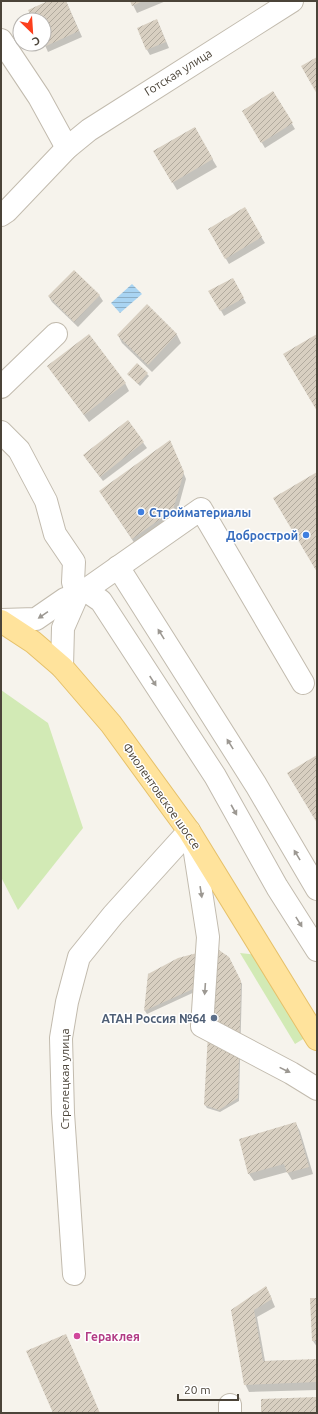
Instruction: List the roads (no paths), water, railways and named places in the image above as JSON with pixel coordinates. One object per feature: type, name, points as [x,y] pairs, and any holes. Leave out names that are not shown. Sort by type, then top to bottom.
[{"type":"main road","name":"Фиолентовское шоссе","points":[[1,621],[34,642],[62,667],[111,724],[191,835],[317,1039]]},
{"type":"street","name":"Готская улица","points":[[1,215],[7,211],[67,148],[89,130],[292,1]]},
{"type":"street","points":[[1,40],[40,97],[67,148]]},
{"type":"street","points":[[1,387],[56,334]]},
{"type":"street","points":[[1,432],[18,450],[46,500],[55,534],[74,562],[74,582],[88,596],[215,776],[277,887],[317,950]]},
{"type":"street","points":[[62,667],[64,628],[88,596],[118,567],[202,509],[303,683]]},
{"type":"street","points":[[118,567],[256,785],[317,889]]},
{"type":"street","points":[[1,621],[36,619],[65,599],[88,596]]},
{"type":"street","points":[[191,835],[208,937],[202,1026],[291,1073],[317,1089]]},
{"type":"street","name":"Стрелецкая улица","points":[[74,1274],[63,1114],[61,1038],[67,1002],[79,957],[113,915],[191,835]]},
{"type":"water","points":[[132,284],[142,294],[120,313],[111,303]]},
{"type":"place","name":"Стройматериалы","points":[[141,512]]},
{"type":"place","name":"Добрострой","points":[[306,535]]},
{"type":"place","name":"АТАН Россия №64","points":[[214,1018]]},
{"type":"place","name":"Гераклея","points":[[77,1336]]}]
